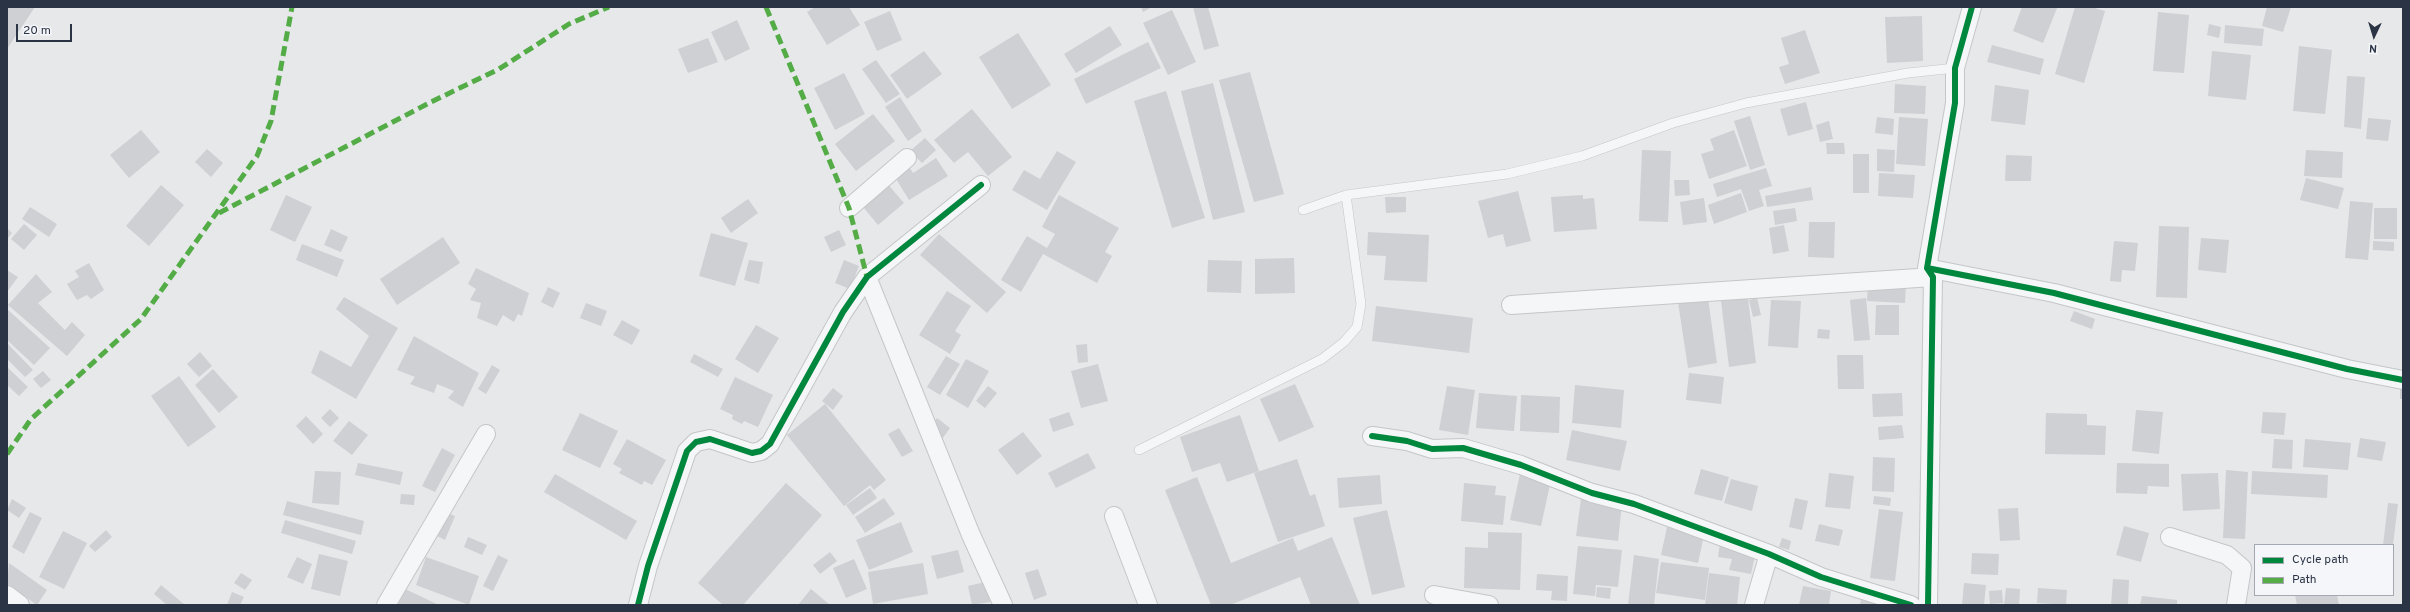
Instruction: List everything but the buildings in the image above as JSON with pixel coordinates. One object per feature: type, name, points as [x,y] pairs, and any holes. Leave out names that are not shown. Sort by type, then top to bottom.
[{"type":"street","points":[[1928,605],[1930,273],[1955,103],[1955,68],[1971,8]]},
{"type":"street","points":[[849,208],[907,158]]},
{"type":"street","points":[[638,605],[648,566],[687,452],[696,442],[710,439],[752,453],[761,451],[770,444],[843,312],[867,277],[981,185]]},
{"type":"street","points":[[1511,304],[1930,273],[2054,293],[2347,369],[2403,380]]},
{"type":"street","points":[[867,277],[971,536],[1003,605]]},
{"type":"street","points":[[386,605],[486,434]]},
{"type":"street","points":[[1372,436],[1408,441],[1432,449],[1463,448],[1522,465],[1592,493],[1634,504],[1769,554],[1821,577],[1911,605]]},
{"type":"street","points":[[1114,516],[1148,605]]},
{"type":"street","points":[[2170,537],[2227,555],[2242,568],[2236,605]]},
{"type":"street","points":[[1754,605],[1769,554]]},
{"type":"street","points":[[7,594],[20,605]]},
{"type":"street","points":[[1434,595],[1489,605]]},
{"type":"lane","points":[[1303,210],[1346,196],[1507,174],[1582,156],[1673,123],[1746,103],[1908,72],[1955,68]]},
{"type":"lane","points":[[1140,450],[1322,359],[1344,342],[1357,327],[1361,304],[1346,196]]},
{"type":"marked path","points":[[7,454],[31,419],[141,319],[257,156],[271,121],[292,7]]},
{"type":"marked path","points":[[219,213],[431,102],[499,69],[569,24],[609,7]]},
{"type":"marked path","points":[[766,7],[849,208],[867,277]]},
{"type":"cycle path","points":[[1928,605],[1933,277],[1927,268],[1955,103],[1955,68],[1972,7]]},
{"type":"cycle path","points":[[638,605],[648,566],[687,451],[696,442],[710,439],[752,453],[761,451],[770,444],[843,312],[867,277],[981,185]]},
{"type":"cycle path","points":[[1927,268],[2054,293],[2347,369],[2403,380]]},
{"type":"cycle path","points":[[1372,436],[1407,441],[1432,449],[1463,448],[1521,465],[1592,493],[1634,504],[1769,554],[1821,577],[1911,605]]}]
